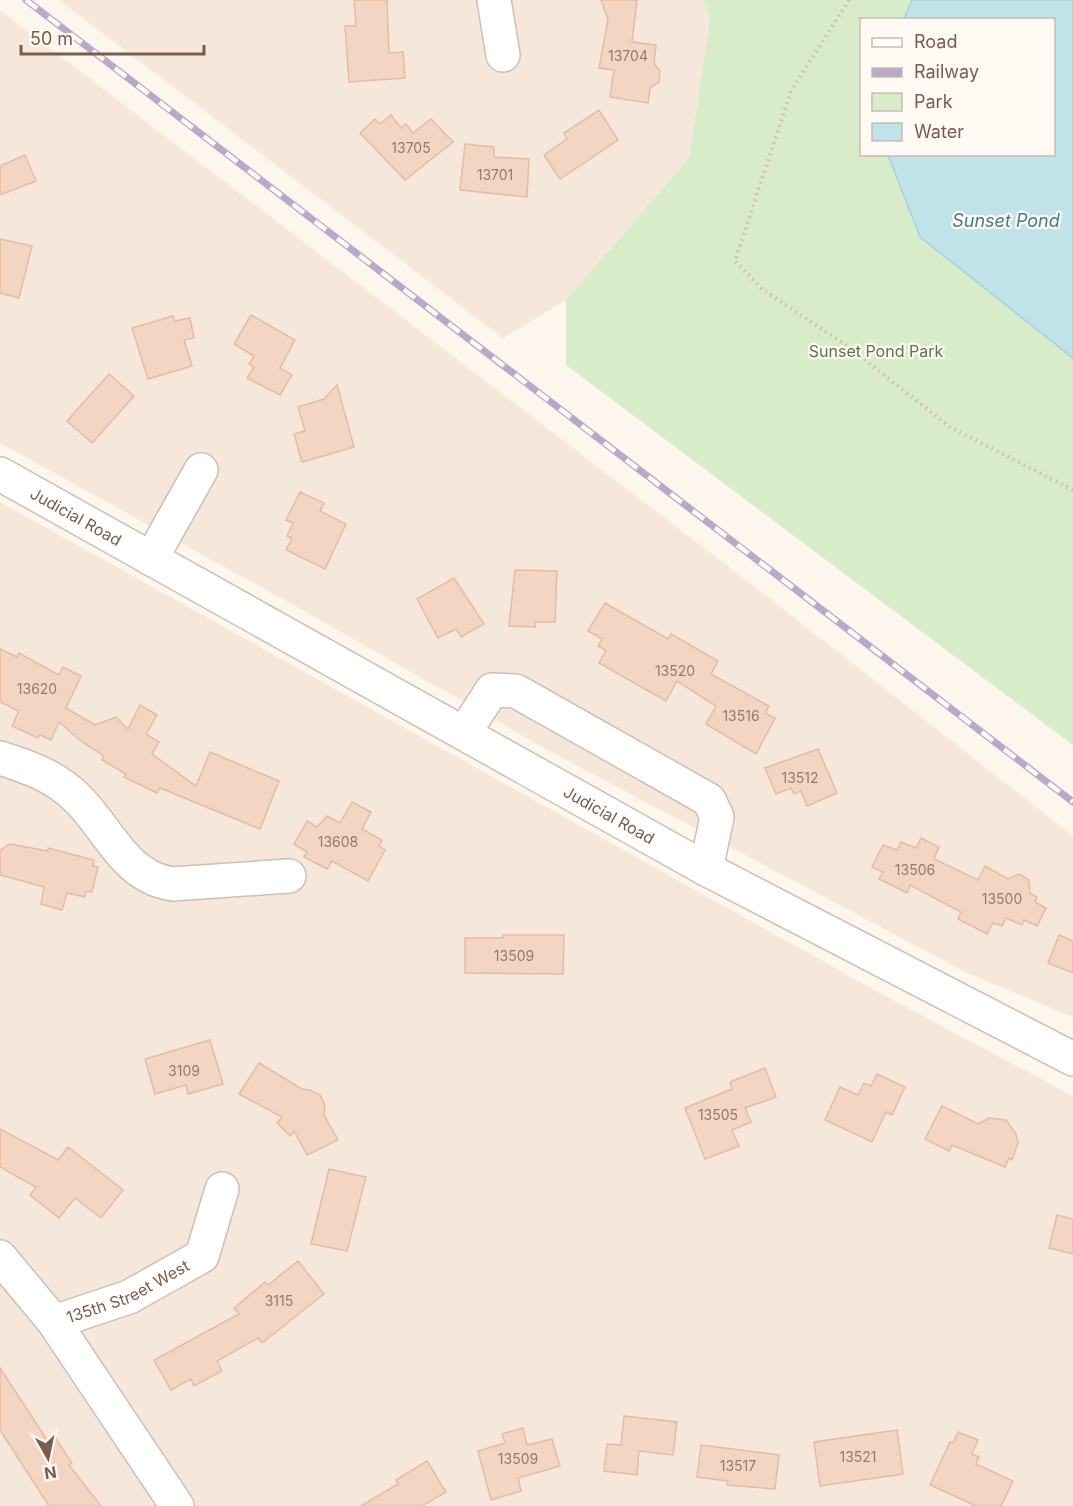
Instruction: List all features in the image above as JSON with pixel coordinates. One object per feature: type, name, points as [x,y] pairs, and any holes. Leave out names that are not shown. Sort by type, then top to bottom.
[{"type":"street","points":[[494,0],[503,55]]},
{"type":"street","points":[[151,560],[201,470]]},
{"type":"street","name":"Judicial Road","points":[[0,474],[706,869],[1073,1059]]},
{"type":"street","points":[[464,733],[492,690],[516,691],[710,800],[717,817],[706,869]]},
{"type":"street","points":[[0,758],[39,771],[77,797],[119,853],[156,882],[173,884],[290,876]]},
{"type":"street","name":"135th Street West","points":[[54,1322],[129,1297],[202,1256],[222,1189]]},
{"type":"street","name":"135th Street West","points":[[0,1257],[54,1322],[177,1506]]},
{"type":"path","points":[[849,0],[791,91],[735,261],[762,289],[850,348],[950,427],[1073,490]]},
{"type":"shaded area","points":[[59,0],[703,0],[710,19],[689,158],[566,300],[503,338]]},
{"type":"shaded area","points":[[0,10],[755,587],[1073,836],[1073,1017],[967,973],[555,754],[304,611],[0,443]]},
{"type":"shaded area","points":[[0,502],[878,992],[1073,1096],[1073,1506],[0,1506]]},
{"type":"green space","name":"Sunset Pond Park","points":[[703,0],[1073,0],[1073,745],[566,365],[566,300],[689,158],[710,19]]},
{"type":"water","name":"Sunset Pond","points":[[912,0],[1073,0],[1073,358],[920,237],[888,156],[1055,156],[1055,18],[904,18]]},
{"type":"building","points":[[354,0],[387,0],[389,53],[403,52],[405,78],[349,82],[345,26],[356,26]]},
{"type":"building","points":[[601,0],[637,0],[632,42],[656,45],[654,63],[660,71],[659,82],[650,88],[648,103],[610,97],[614,70],[599,68],[608,19]]},
{"type":"building","points":[[599,110],[618,140],[560,179],[544,155],[567,139],[564,133]]},
{"type":"building","points":[[391,115],[401,128],[406,124],[413,133],[431,119],[453,142],[405,180],[360,133],[375,119],[380,124]]},
{"type":"building","points":[[465,144],[494,147],[494,157],[529,159],[527,197],[460,190]]},
{"type":"building","points":[[25,155],[36,181],[0,195],[0,166]]},
{"type":"building","points":[[0,239],[32,246],[19,298],[0,293]]},
{"type":"building","points":[[251,315],[295,340],[280,368],[292,375],[280,395],[247,378],[254,367],[249,364],[254,356],[234,344]]},
{"type":"building","points":[[173,316],[175,321],[190,318],[194,338],[184,340],[192,366],[148,379],[132,328]]},
{"type":"building","points":[[109,374],[134,396],[92,443],[67,421]]},
{"type":"building","points":[[337,385],[354,447],[302,462],[294,434],[305,431],[298,407],[324,399]]},
{"type":"building","points":[[300,492],[324,503],[320,511],[346,524],[325,569],[286,550],[292,538],[287,536],[293,523],[286,520]]},
{"type":"building","points":[[515,570],[557,571],[555,622],[536,622],[535,627],[509,626]]},
{"type":"building","points":[[454,578],[484,624],[461,637],[456,629],[438,638],[417,599]]},
{"type":"building","points":[[605,603],[668,639],[671,634],[718,661],[711,674],[769,706],[765,713],[775,718],[756,754],[706,724],[716,706],[677,681],[666,701],[599,663],[606,650],[598,646],[602,639],[588,631]]},
{"type":"building","points":[[0,649],[17,657],[19,653],[59,675],[63,667],[81,676],[66,708],[95,725],[116,717],[128,729],[140,705],[157,715],[146,734],[159,742],[152,754],[196,786],[210,752],[279,781],[260,829],[160,788],[157,793],[124,777],[126,774],[102,760],[104,756],[82,742],[59,722],[51,740],[40,735],[38,738],[12,726],[19,711],[0,702]]},
{"type":"building","points":[[818,749],[837,793],[807,806],[801,791],[794,794],[791,788],[776,794],[765,768]]},
{"type":"building","points":[[352,802],[371,812],[362,829],[382,840],[379,846],[385,850],[368,881],[332,861],[327,869],[304,857],[307,852],[294,844],[307,821],[317,827],[327,816],[340,823]]},
{"type":"building","points":[[921,838],[939,847],[934,859],[978,880],[985,866],[1008,879],[1019,874],[1029,880],[1030,893],[1037,897],[1035,902],[1046,908],[1037,926],[1024,920],[1022,925],[1006,918],[1002,926],[993,923],[987,934],[958,919],[961,912],[910,885],[907,893],[879,879],[883,872],[872,867],[883,845],[897,850],[901,842],[916,848]]},
{"type":"building","points":[[10,844],[48,851],[48,848],[94,860],[93,866],[98,867],[92,892],[86,891],[85,897],[67,893],[62,910],[41,904],[44,887],[0,875],[0,850]]},
{"type":"building","points":[[503,935],[564,935],[563,974],[465,973],[465,938],[503,938]]},
{"type":"building","points":[[1059,935],[1073,941],[1073,973],[1048,963]]},
{"type":"building","points":[[210,1040],[223,1084],[188,1094],[186,1085],[155,1094],[145,1059]]},
{"type":"building","points":[[259,1063],[302,1089],[320,1095],[325,1105],[324,1115],[338,1140],[307,1155],[294,1131],[290,1136],[277,1123],[282,1117],[239,1094]]},
{"type":"building","points":[[765,1068],[776,1097],[745,1108],[751,1122],[732,1130],[739,1146],[705,1159],[685,1108],[732,1089],[730,1082]]},
{"type":"building","points":[[877,1074],[905,1087],[892,1115],[886,1112],[872,1142],[825,1120],[840,1087],[858,1095],[864,1083],[871,1086]]},
{"type":"building","points":[[942,1106],[978,1124],[989,1118],[1006,1120],[1016,1134],[1018,1143],[1012,1160],[1009,1158],[1005,1167],[952,1145],[949,1151],[925,1139]]},
{"type":"building","points":[[0,1129],[58,1160],[68,1147],[123,1190],[101,1218],[75,1198],[59,1218],[30,1195],[36,1187],[0,1167]]},
{"type":"building","points":[[329,1169],[366,1177],[347,1251],[311,1244]]},
{"type":"building","points":[[1057,1215],[1073,1219],[1073,1254],[1049,1248]]},
{"type":"building","points":[[298,1261],[324,1294],[262,1343],[258,1338],[217,1361],[222,1371],[194,1386],[191,1379],[171,1390],[154,1360],[239,1314],[234,1308],[265,1282],[268,1285]]},
{"type":"building","points":[[0,1368],[47,1440],[54,1436],[72,1463],[69,1465],[101,1506],[49,1506],[0,1430]]},
{"type":"building","points":[[624,1416],[677,1422],[673,1455],[639,1451],[637,1475],[604,1471],[607,1444],[621,1445]]},
{"type":"building","points":[[523,1428],[527,1445],[552,1439],[560,1466],[518,1478],[521,1491],[491,1500],[478,1451],[505,1443],[502,1434]]},
{"type":"building","points":[[897,1430],[903,1474],[820,1486],[814,1442]]},
{"type":"building","points":[[958,1432],[978,1440],[972,1454],[979,1457],[976,1464],[1013,1481],[1001,1506],[976,1506],[930,1485],[950,1442],[953,1443]]},
{"type":"building","points":[[701,1445],[779,1455],[775,1489],[727,1485],[728,1481],[697,1477]]},
{"type":"building","points":[[427,1461],[446,1492],[422,1506],[361,1506],[398,1484],[396,1480]]},
{"type":"railway","points":[[26,0],[1073,802]]}]
